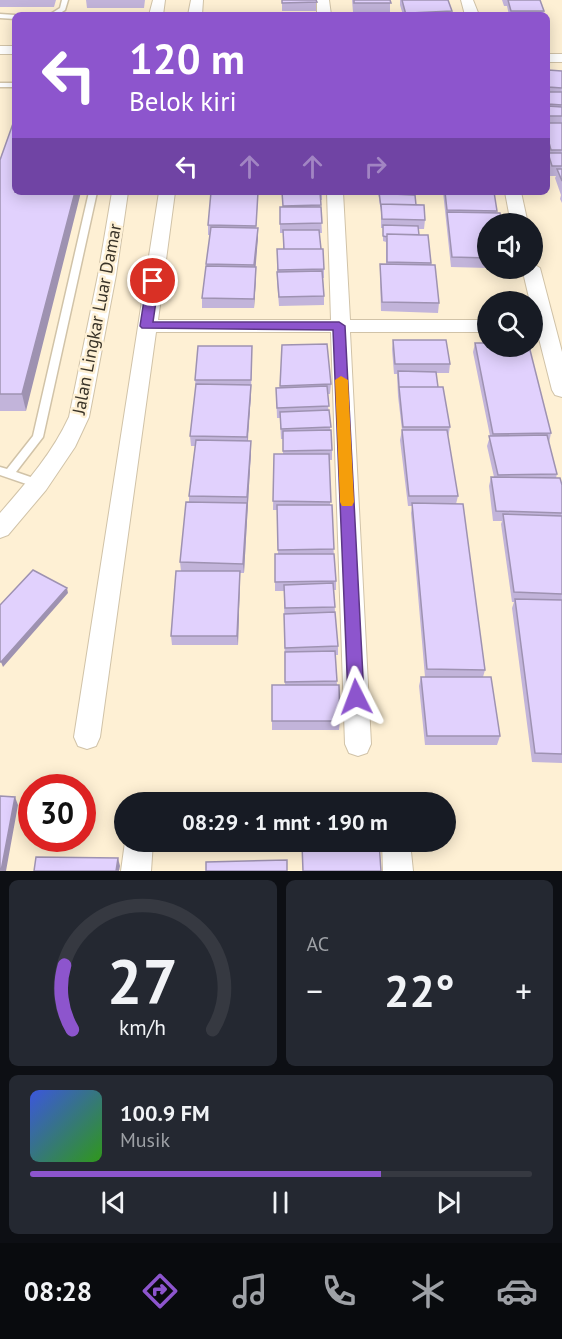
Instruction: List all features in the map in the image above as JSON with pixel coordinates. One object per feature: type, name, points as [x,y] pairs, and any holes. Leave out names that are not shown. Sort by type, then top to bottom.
[{"type":"street","name":"Jalan Lingkar Luar Damar","points":[[0,529],[38,484],[68,442],[79,417],[107,275],[120,195]]},
{"type":"street","points":[[87,737],[167,195]]},
{"type":"street","points":[[335,195],[358,744]]},
{"type":"street","points":[[514,195],[518,213]]},
{"type":"street","points":[[146,326],[477,326]]},
{"type":"street","points":[[543,339],[562,390]]},
{"type":"street","points":[[136,871],[138,852]]},
{"type":"street","points":[[397,852],[398,871]]},
{"type":"lane","points":[[58,12],[63,9],[65,0]]},
{"type":"lane","points":[[38,484],[4,472],[39,437],[92,195]]},
{"type":"building","points":[[282,0],[316,0],[317,2],[282,3]]},
{"type":"building","points":[[354,0],[390,0],[391,3],[354,3]]},
{"type":"building","points":[[402,0],[448,0],[452,11],[431,12],[405,12]]},
{"type":"building","points":[[508,0],[540,0],[544,11],[511,11]]},
{"type":"building","points":[[550,70],[562,71],[562,88],[550,87]]},
{"type":"building","points":[[550,92],[562,92],[562,105],[550,104]]},
{"type":"building","points":[[550,106],[562,107],[562,116],[550,116]]},
{"type":"building","points":[[550,123],[562,123],[562,150],[551,150]]},
{"type":"building","points":[[12,126],[12,195],[74,195],[22,394],[0,394],[0,160]]},
{"type":"building","points":[[550,153],[562,153],[562,166],[552,166]]},
{"type":"building","points":[[557,169],[562,169],[562,181]]},
{"type":"building","points":[[211,195],[258,195],[256,226],[208,225]]},
{"type":"building","points":[[282,195],[320,195],[321,205],[283,206]]},
{"type":"building","points":[[379,195],[415,195],[416,205],[381,204],[381,207]]},
{"type":"building","points":[[445,195],[494,195],[497,211],[447,210]]},
{"type":"building","points":[[381,204],[424,205],[425,220],[382,219]]},
{"type":"building","points":[[280,207],[321,207],[322,223],[280,224]]},
{"type":"building","points":[[447,212],[500,213],[477,213],[477,258],[452,257]]},
{"type":"building","points":[[383,225],[418,226],[419,235],[387,234],[387,237],[383,236]]},
{"type":"building","points":[[211,227],[258,228],[254,265],[206,264]]},
{"type":"building","points":[[283,230],[319,230],[321,249],[284,249]]},
{"type":"building","points":[[387,234],[428,235],[431,263],[387,262]]},
{"type":"building","points":[[277,249],[323,249],[324,269],[278,270]]},
{"type":"building","points":[[380,264],[435,265],[439,303],[382,302]]},
{"type":"building","points":[[206,266],[256,267],[254,299],[202,298]]},
{"type":"building","points":[[322,271],[324,296],[279,297],[277,272]]},
{"type":"building","points":[[393,340],[446,340],[450,364],[395,364]]},
{"type":"building","points":[[327,344],[331,384],[280,386],[282,345]]},
{"type":"building","points":[[198,346],[252,346],[251,380],[195,380]]},
{"type":"building","points":[[478,357],[532,357],[551,433],[493,434]]},
{"type":"building","points":[[398,371],[436,372],[438,387],[399,387]]},
{"type":"building","points":[[196,384],[251,385],[247,437],[190,436]]},
{"type":"building","points":[[327,386],[329,406],[277,408],[276,388]]},
{"type":"building","points":[[399,387],[443,387],[450,427],[403,427]]},
{"type":"building","points":[[329,410],[331,427],[281,429],[280,412]]},
{"type":"building","points":[[331,430],[332,450],[283,451],[283,431]]},
{"type":"building","points":[[402,430],[447,430],[458,496],[409,496]]},
{"type":"building","points":[[547,435],[557,474],[498,475],[489,436]]},
{"type":"building","points":[[196,440],[251,441],[247,497],[189,496]]},
{"type":"building","points":[[274,454],[329,454],[331,502],[273,501]]},
{"type":"building","points":[[491,477],[560,478],[562,513],[496,511]]},
{"type":"building","points":[[186,502],[247,503],[243,564],[180,562]]},
{"type":"building","points":[[412,503],[463,504],[485,670],[427,669]]},
{"type":"building","points":[[277,505],[332,505],[334,549],[278,550]]},
{"type":"building","points":[[503,514],[562,516],[562,594],[514,592]]},
{"type":"building","points":[[275,554],[334,554],[336,581],[275,582]]},
{"type":"building","points":[[33,570],[67,588],[0,662],[0,605]]},
{"type":"building","points":[[176,571],[240,571],[237,636],[171,636]]},
{"type":"building","points":[[333,583],[335,607],[285,608],[284,585]]},
{"type":"building","points":[[515,599],[562,600],[562,754],[535,753]]},
{"type":"building","points":[[335,612],[338,646],[285,648],[284,614]]},
{"type":"building","points":[[335,651],[337,681],[285,682],[285,652]]},
{"type":"building","points":[[421,677],[491,677],[500,736],[427,736]]},
{"type":"building","points":[[272,685],[339,685],[340,721],[272,721]]},
{"type":"building","points":[[0,796],[15,797],[1,871],[0,871]]},
{"type":"building","points":[[302,852],[380,852],[381,871],[303,871]]},
{"type":"building","points":[[36,857],[118,858],[116,871],[34,871]]},
{"type":"building","points":[[287,860],[287,871],[206,871],[206,862]]},
{"type":"slow traffic","points":[[341,380],[347,502]]},
{"type":"route","points":[[153,281],[146,326],[339,326],[356,697]]}]
